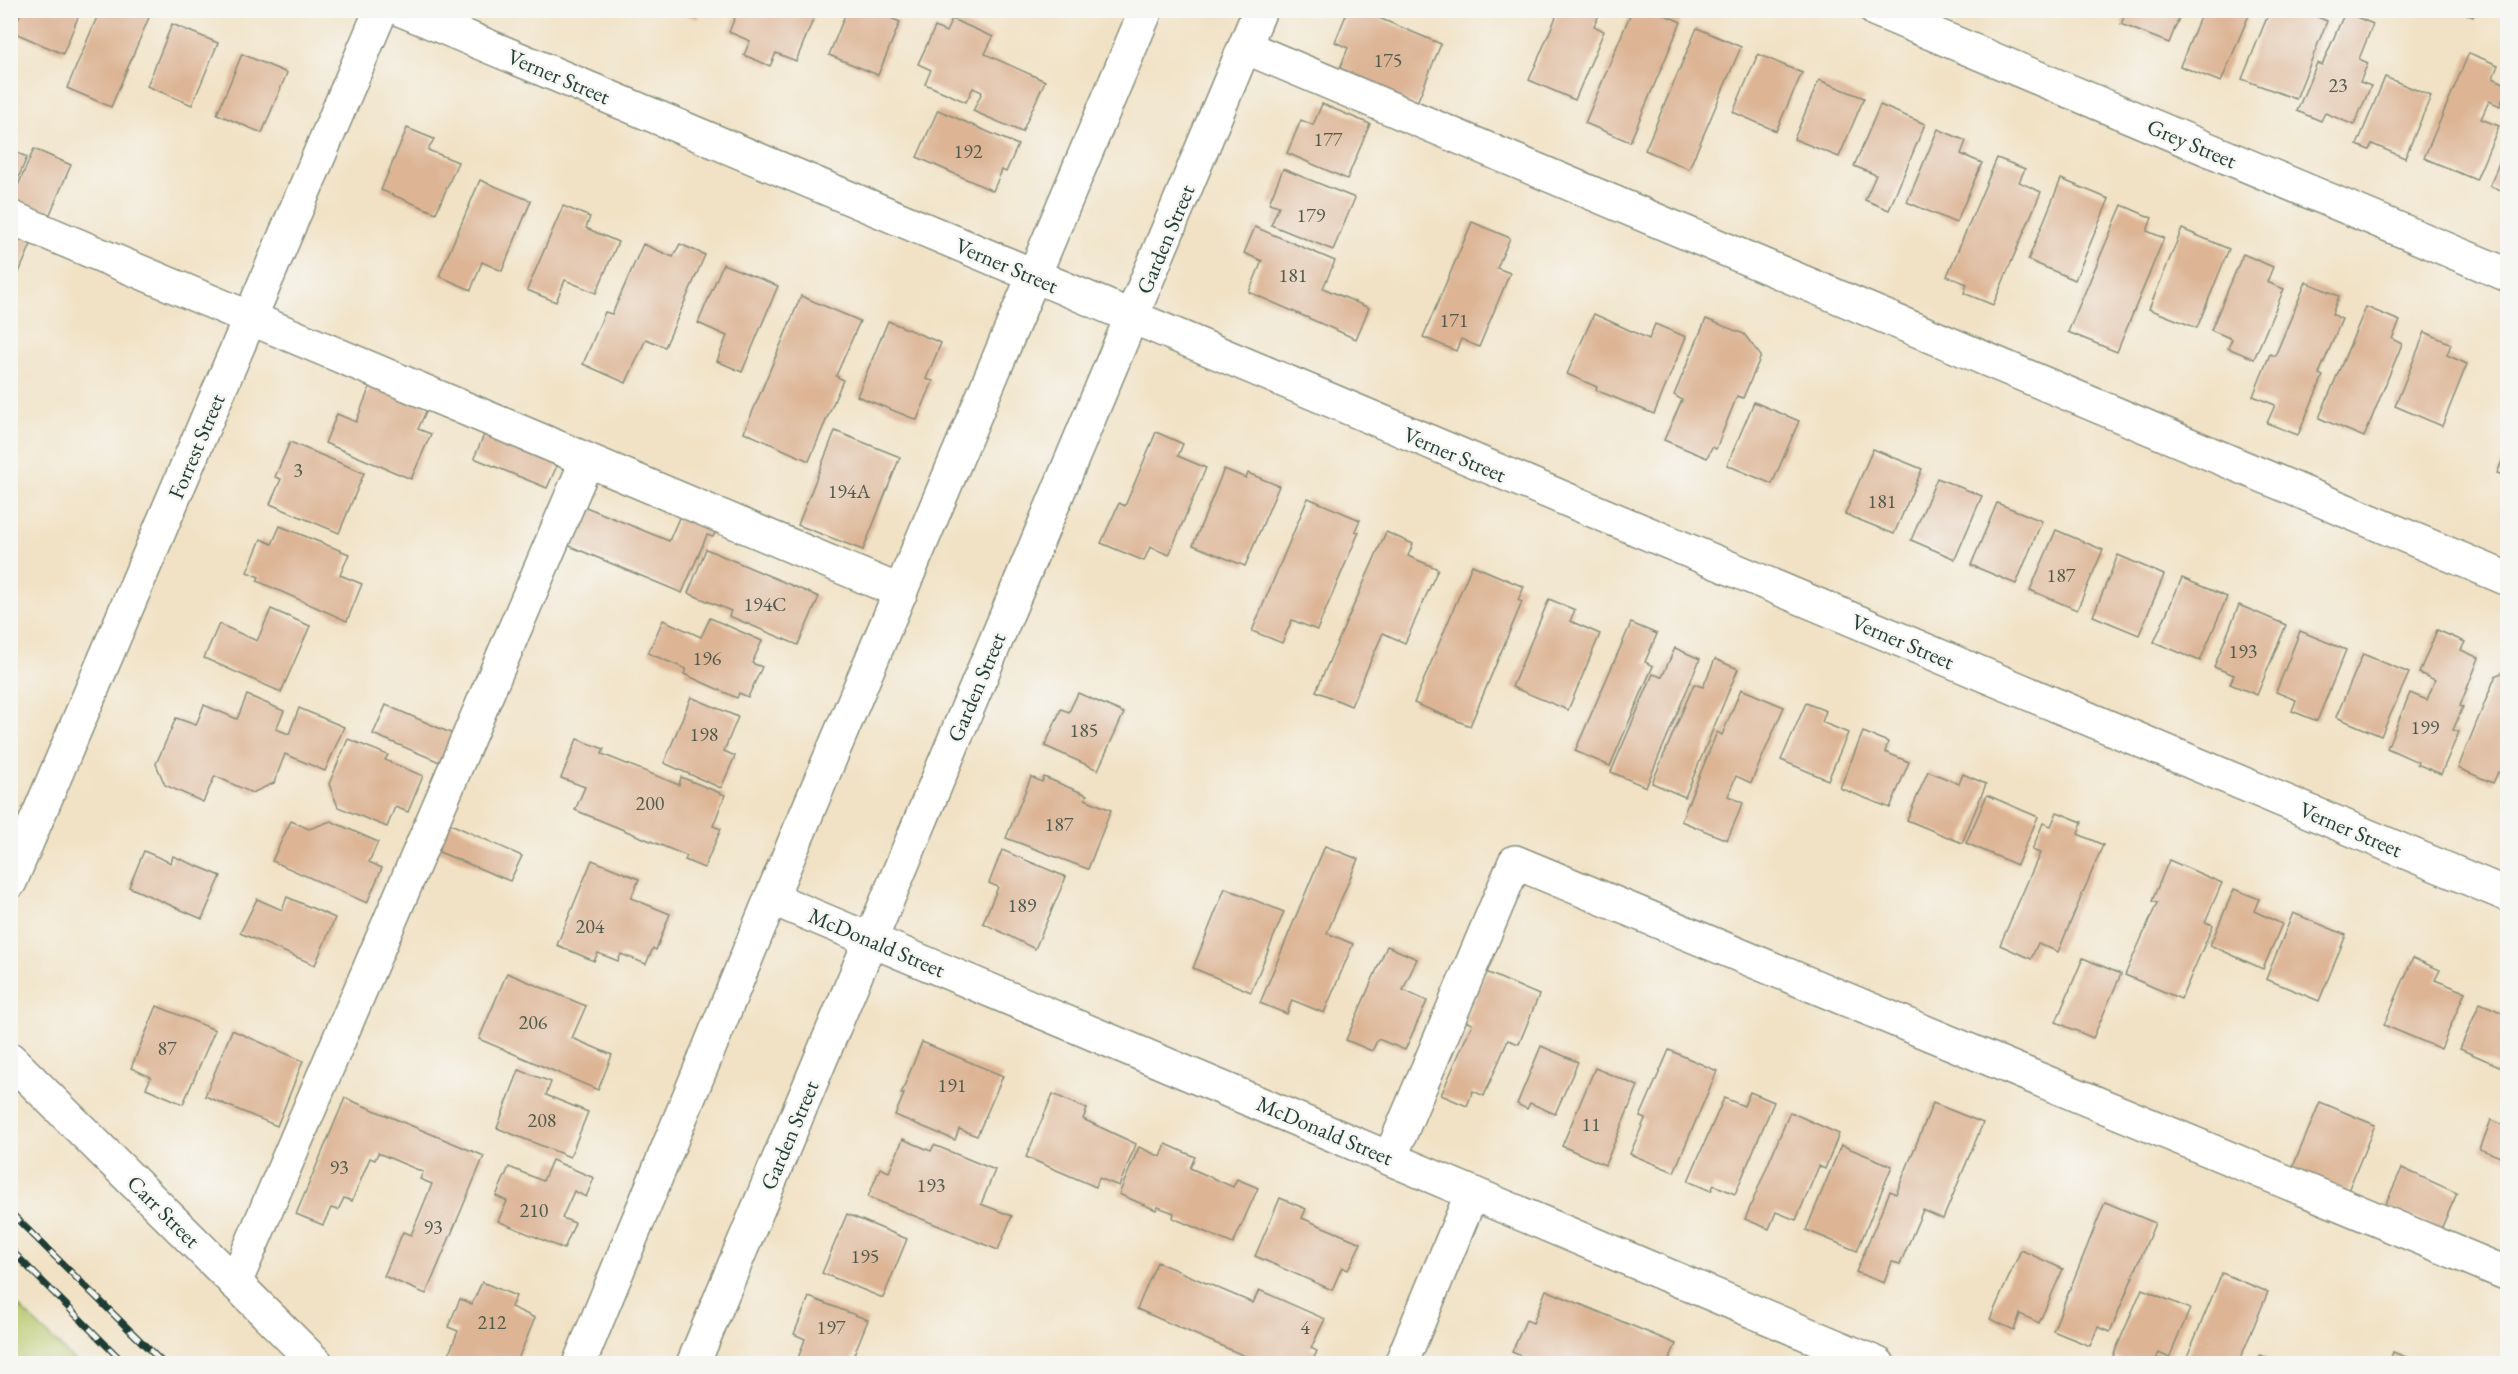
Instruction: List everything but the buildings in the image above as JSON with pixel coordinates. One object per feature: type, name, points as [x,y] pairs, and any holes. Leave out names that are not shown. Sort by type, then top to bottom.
[{"type":"street","name":"Forrest Street","points":[[10,882],[381,10]]},
{"type":"street","name":"Verner Street","points":[[402,10],[2508,895]]},
{"type":"street","points":[[579,1364],[771,898],[1146,10]]},
{"type":"street","name":"Garden Street","points":[[693,1364],[1260,10]]},
{"type":"street","name":"Grey Street","points":[[1876,10],[2508,275]]},
{"type":"street","points":[[1245,47],[2508,579]]},
{"type":"street","points":[[10,218],[901,592]]},
{"type":"street","points":[[235,1282],[587,460]]},
{"type":"street","points":[[1390,1158],[1515,862],[2508,1274]]},
{"type":"street","name":"McDonald Street","points":[[771,898],[1878,1364]]},
{"type":"street","name":"Carr Street","points":[[10,1059],[317,1364]]},
{"type":"street","points":[[1401,1364],[1472,1192]]},
{"type":"green space","points":[[11,1299],[77,1363],[11,1363]]},
{"type":"railway","points":[[10,1212],[164,1364]]},
{"type":"railway","points":[[10,1249],[125,1364]]}]
